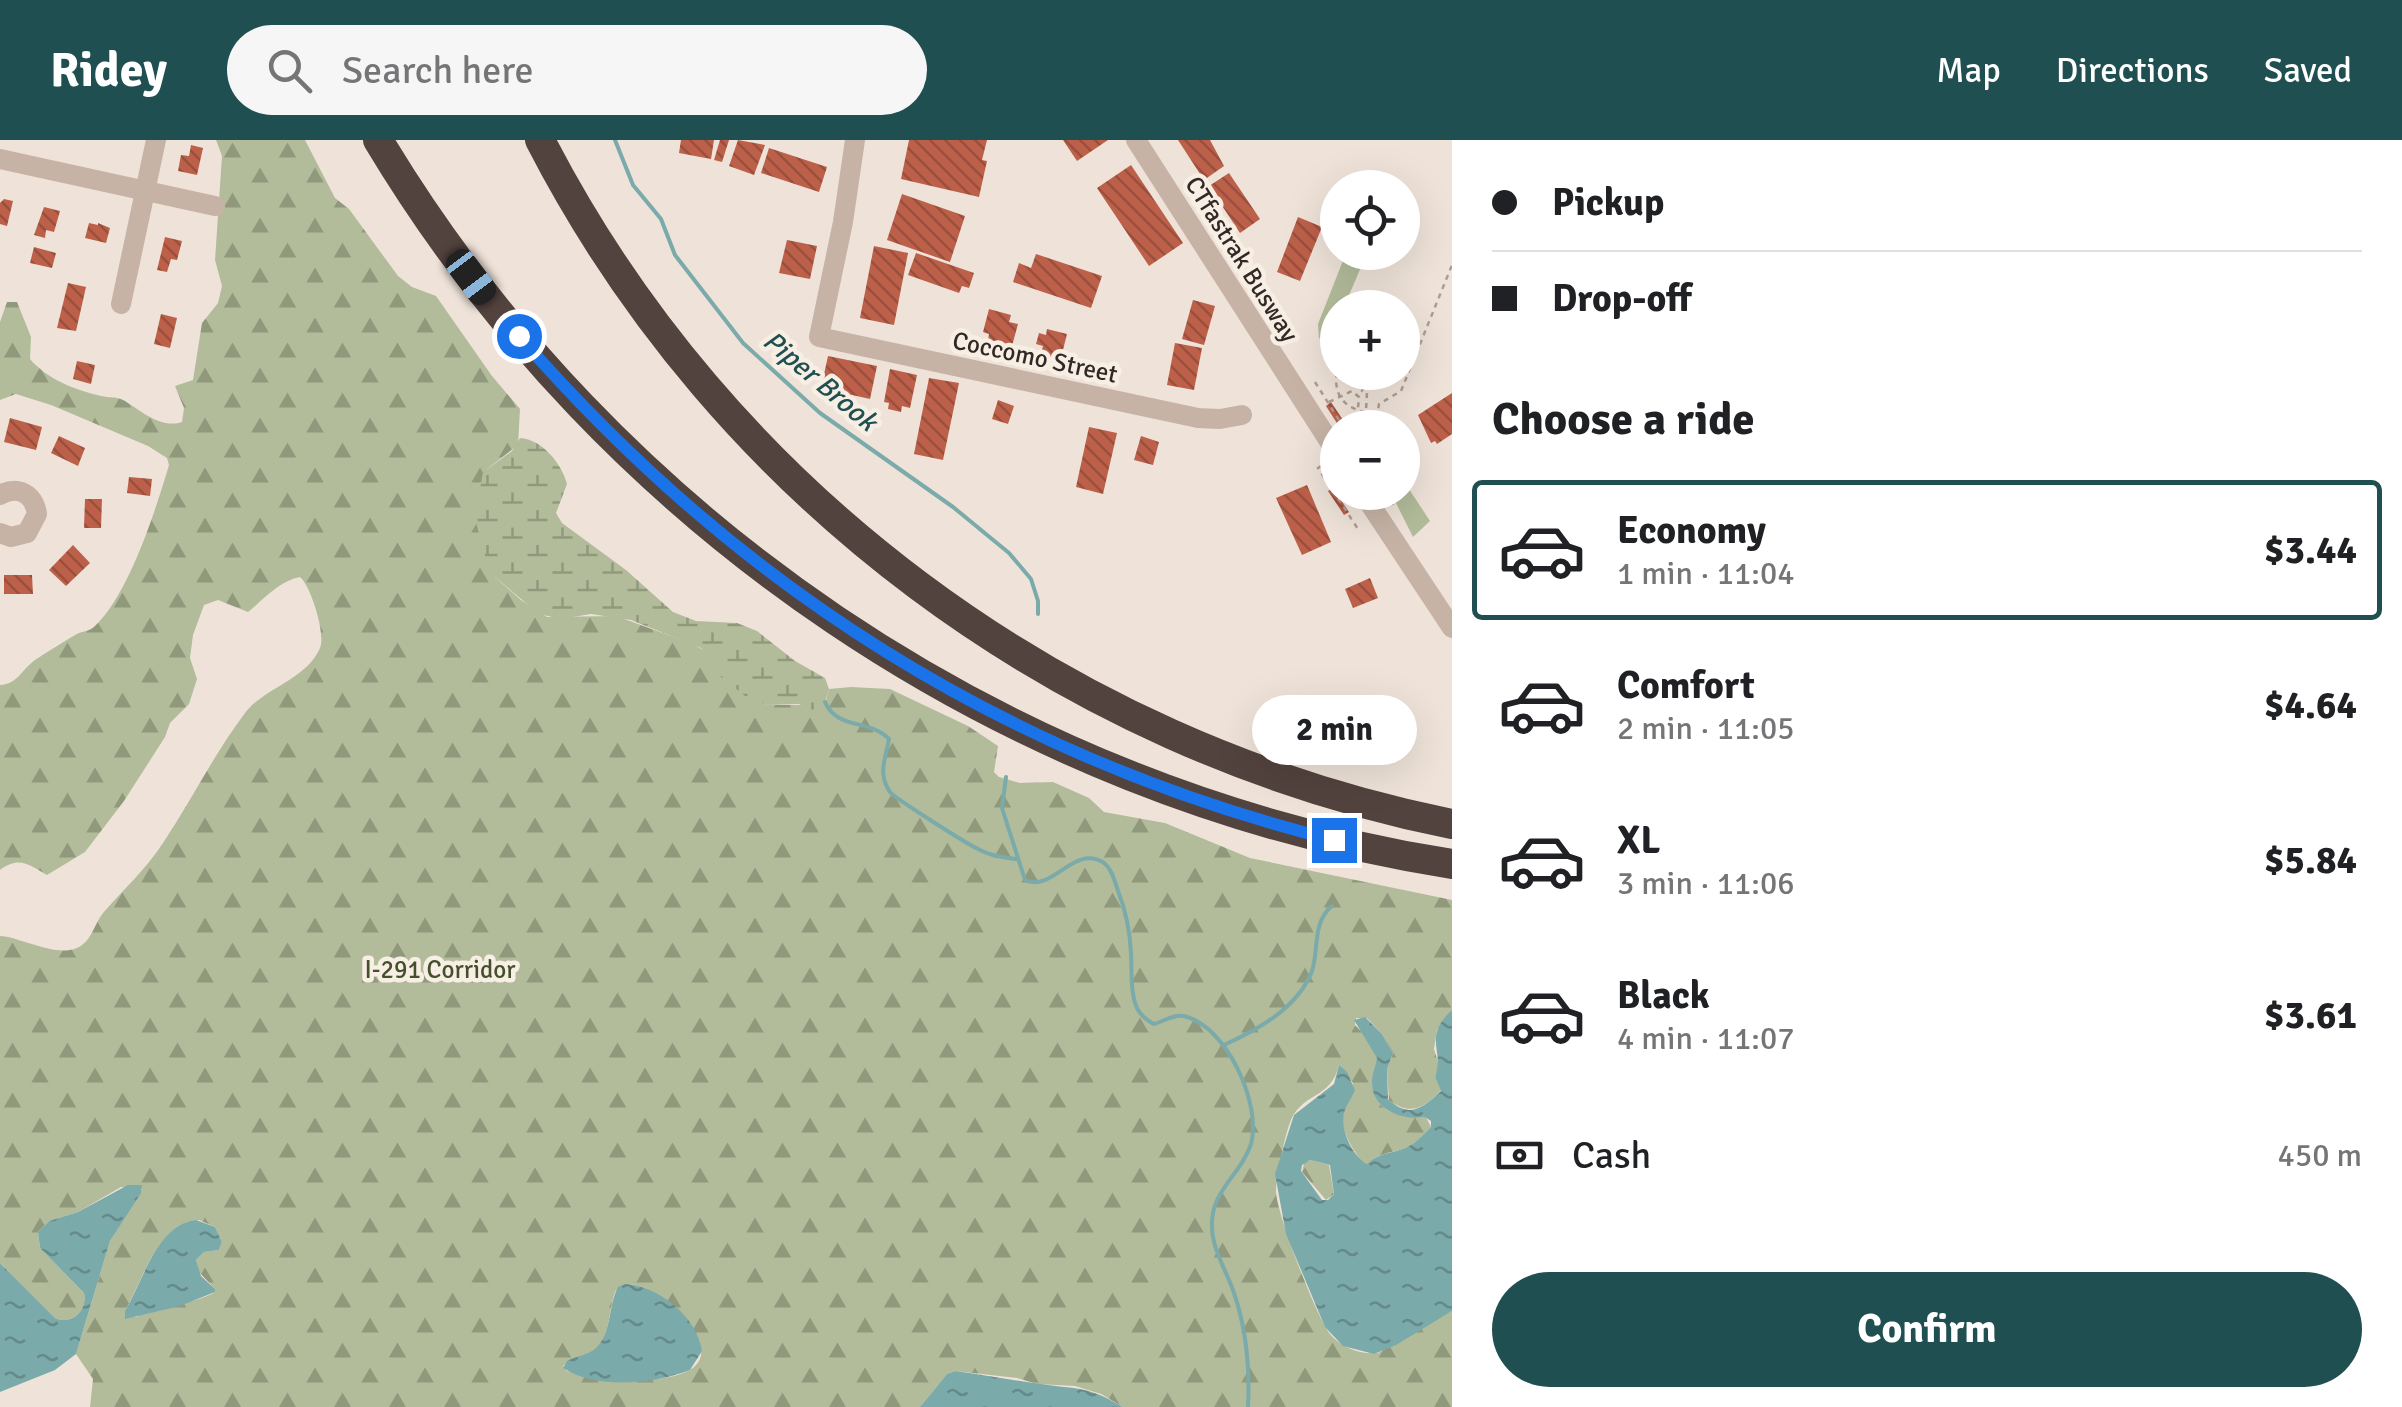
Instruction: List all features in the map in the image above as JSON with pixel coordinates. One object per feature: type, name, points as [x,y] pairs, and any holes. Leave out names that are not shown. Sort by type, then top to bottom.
[{"type":"highway","points":[[378,140],[430,222],[488,299],[599,425],[723,538],[834,620],[975,704],[1133,778],[1183,797],[1304,832],[1452,864]]},
{"type":"highway","points":[[540,140],[630,290],[704,385],[802,490],[920,589],[1032,663],[1163,732],[1313,790],[1452,824]]},
{"type":"street","points":[[122,304],[156,140]]},
{"type":"street","name":"Coccomo Street","points":[[855,140],[843,222],[819,336],[1198,418],[1242,416]]},
{"type":"street","name":"CTfastrak Busway","points":[[1136,140],[1320,444]]},
{"type":"street","points":[[0,159],[215,206]]},
{"type":"street","points":[[0,494],[22,492],[33,500],[37,514],[26,533],[11,537],[0,532]]},
{"type":"street","points":[[1374,510],[1452,628]]},
{"type":"path","points":[[1420,344],[1452,265]]},
{"type":"path","points":[[1314,382],[1332,410]]},
{"type":"path","points":[[1328,403],[1339,396],[1348,391],[1354,392],[1359,398],[1358,410],[1344,403],[1339,396],[1338,390]]},
{"type":"path","points":[[1377,410],[1378,404],[1400,390]]},
{"type":"path","points":[[1346,510],[1358,529]]},
{"type":"green space","name":"I-291 Corridor","points":[[216,140],[305,140],[335,198],[349,209],[398,276],[412,287],[436,296],[520,409],[518,445],[487,469],[482,480],[495,577],[547,617],[616,616],[693,644],[708,653],[724,679],[743,694],[767,705],[826,700],[829,689],[890,689],[968,726],[998,746],[994,772],[999,777],[1020,783],[1053,782],[1089,798],[1104,812],[1165,823],[1250,858],[1452,900],[1452,1010],[1437,1030],[1434,1049],[1439,1066],[1435,1077],[1441,1090],[1417,1108],[1404,1108],[1389,1100],[1387,1069],[1393,1053],[1367,1018],[1356,1018],[1355,1025],[1376,1054],[1372,1083],[1378,1101],[1400,1115],[1426,1117],[1431,1127],[1409,1146],[1363,1163],[1344,1128],[1343,1116],[1353,1083],[1339,1065],[1331,1083],[1294,1114],[1276,1190],[1282,1219],[1307,1287],[1324,1324],[1340,1343],[1359,1352],[1378,1353],[1452,1311],[1452,1407],[1123,1407],[1101,1394],[1075,1386],[955,1371],[947,1374],[920,1407],[90,1407],[93,1379],[76,1354],[110,1241],[142,1189],[121,1187],[78,1212],[49,1221],[38,1232],[40,1248],[84,1293],[84,1305],[73,1318],[55,1318],[0,1263],[0,936],[53,949],[82,945],[103,913],[156,853],[245,713],[314,659],[321,633],[313,600],[300,577],[279,586],[248,612],[218,600],[204,605],[193,635],[190,658],[197,679],[189,704],[170,723],[124,801],[85,852],[47,875],[18,863],[0,870],[0,685],[15,679],[55,647],[93,628],[107,612],[140,550],[169,465],[167,458],[148,446],[51,405],[16,394],[0,400],[0,322],[7,302],[17,302],[31,337],[30,359],[45,372],[81,390],[122,399],[159,421],[182,422],[184,408],[175,386],[193,380],[202,323],[218,303],[222,286],[215,260],[222,156]],"holes":[[[199,1220],[215,1227],[222,1242],[219,1250],[204,1252],[196,1260],[199,1272],[215,1289],[214,1293],[136,1317],[125,1311],[162,1241],[185,1223]],[[630,1284],[660,1296],[683,1316],[699,1342],[700,1360],[687,1371],[666,1378],[612,1379],[567,1371],[563,1366],[599,1346],[616,1290]]]},
{"type":"green space","points":[[1339,270],[1360,270],[1351,290],[1331,290]]},
{"type":"green space","points":[[520,438],[543,448],[561,469],[567,484],[556,513],[562,523],[626,570],[673,612],[696,621],[737,623],[757,631],[795,661],[825,678],[829,689],[824,705],[811,710],[799,704],[767,705],[745,696],[721,677],[701,648],[631,620],[591,614],[561,619],[539,614],[495,577],[475,519],[483,472],[512,451]]},
{"type":"green space","points":[[1420,506],[1430,521],[1413,537],[1400,510],[1420,510]]},
{"type":"green space","points":[[1310,1160],[1329,1165],[1334,1194],[1326,1200],[1302,1172],[1304,1163]]},
{"type":"water","points":[[1452,1010],[1452,1311],[1374,1354],[1343,1346],[1325,1327],[1286,1234],[1275,1174],[1294,1115],[1334,1084],[1339,1065],[1355,1090],[1344,1113],[1344,1127],[1362,1160],[1367,1164],[1419,1139],[1431,1127],[1431,1121],[1390,1112],[1377,1100],[1372,1082],[1377,1058],[1354,1020],[1365,1017],[1382,1034],[1393,1053],[1387,1069],[1388,1099],[1410,1110],[1441,1091],[1435,1077],[1436,1036]],"holes":[[[1310,1160],[1330,1165],[1334,1194],[1322,1200],[1301,1171],[1302,1165]]]},
{"type":"water","points":[[128,1185],[142,1185],[141,1193],[110,1241],[76,1354],[55,1370],[0,1392],[0,1263],[55,1318],[73,1318],[84,1305],[84,1293],[40,1248],[38,1232],[49,1221],[78,1212]]},
{"type":"water","points":[[196,1220],[215,1227],[222,1242],[219,1250],[204,1252],[196,1260],[201,1276],[215,1292],[180,1306],[125,1319],[125,1311],[161,1243],[182,1224]]},
{"type":"water","points":[[625,1284],[650,1290],[685,1316],[702,1351],[690,1370],[660,1379],[609,1382],[563,1368],[567,1361],[590,1352],[601,1342],[615,1294]]},
{"type":"water","points":[[955,1371],[1082,1390],[1123,1407],[920,1407],[947,1374]]},
{"type":"building","points":[[681,140],[714,140],[711,159],[679,153]]},
{"type":"building","points":[[720,140],[729,140],[722,162],[714,160]]},
{"type":"building","points":[[738,140],[765,145],[754,175],[729,166]]},
{"type":"building","points":[[909,140],[987,140],[979,197],[901,179]]},
{"type":"building","points":[[1063,140],[1108,140],[1077,161]]},
{"type":"building","points":[[1178,140],[1210,140],[1224,166],[1204,180]]},
{"type":"building","points":[[191,145],[203,148],[197,175],[178,171],[181,155],[189,156]]},
{"type":"building","points":[[769,148],[827,167],[819,192],[761,173]]},
{"type":"building","points":[[1131,165],[1183,243],[1149,266],[1097,188]]},
{"type":"building","points":[[1229,173],[1260,219],[1240,233],[1209,186]]},
{"type":"building","points":[[902,194],[965,216],[950,262],[887,240]]},
{"type":"building","points":[[4,199],[13,201],[7,226],[0,224],[0,203]]},
{"type":"building","points":[[44,207],[60,211],[54,232],[46,230],[45,238],[34,235]]},
{"type":"building","points":[[1298,217],[1320,226],[1300,281],[1277,272]]},
{"type":"building","points":[[89,223],[110,228],[106,243],[85,238]]},
{"type":"building","points":[[165,237],[182,241],[177,260],[171,259],[167,272],[157,270]]},
{"type":"building","points":[[787,240],[817,246],[810,279],[779,273]]},
{"type":"building","points":[[874,246],[908,253],[894,325],[860,318]]},
{"type":"building","points":[[34,247],[56,253],[52,268],[30,263]]},
{"type":"building","points":[[916,253],[974,273],[969,288],[962,286],[959,293],[908,275]]},
{"type":"building","points":[[1036,254],[1102,276],[1091,308],[1013,282],[1019,263],[1031,268]]},
{"type":"building","points":[[68,283],[86,287],[76,331],[57,328]]},
{"type":"building","points":[[1193,300],[1215,306],[1204,345],[1182,339]]},
{"type":"building","points":[[989,309],[1011,315],[1009,322],[1018,324],[1012,346],[988,340],[989,334],[983,332]]},
{"type":"building","points":[[161,314],[177,318],[170,348],[154,344]]},
{"type":"building","points":[[1047,329],[1067,334],[1060,362],[1040,356],[1043,346],[1036,344],[1039,333],[1046,335]]},
{"type":"building","points":[[1175,343],[1202,348],[1194,390],[1167,385]]},
{"type":"building","points":[[828,356],[877,366],[870,399],[821,388]]},
{"type":"building","points":[[77,361],[95,365],[91,384],[73,379]]},
{"type":"building","points":[[890,369],[917,375],[910,408],[902,406],[901,412],[888,409],[889,403],[884,402]]},
{"type":"building","points":[[929,378],[959,383],[943,460],[914,454]]},
{"type":"building","points":[[1452,393],[1452,434],[1437,444],[1431,443],[1420,414]]},
{"type":"building","points":[[998,400],[1014,406],[1008,424],[992,419]]},
{"type":"building","points":[[10,418],[42,427],[36,450],[4,442]]},
{"type":"building","points":[[1089,427],[1117,433],[1103,494],[1076,487]]},
{"type":"building","points":[[59,436],[85,448],[78,466],[51,453]]},
{"type":"building","points":[[1141,436],[1159,442],[1153,465],[1134,460]]},
{"type":"building","points":[[129,477],[152,479],[150,496],[127,493]]},
{"type":"building","points":[[1307,485],[1331,542],[1302,555],[1276,498]]},
{"type":"building","points":[[85,499],[102,499],[101,528],[84,528]]},
{"type":"building","points":[[73,545],[90,563],[66,586],[49,570]]},
{"type":"building","points":[[4,575],[32,575],[33,594],[4,594]]},
{"type":"building","points":[[1370,578],[1378,598],[1353,608],[1345,589]]},
{"type":"waterway","name":"Piper Brook","points":[[615,140],[633,185],[661,219],[675,255],[743,343],[820,413],[953,507],[1009,553],[1031,579],[1038,614]]},
{"type":"waterway","points":[[825,702],[837,717],[889,739],[883,772],[894,796],[978,849],[1016,859]]},
{"type":"waterway","name":"Piper Brook","points":[[1006,777],[1002,808],[1025,880],[1045,880],[1083,859],[1104,863],[1111,872],[1127,922],[1132,988],[1139,1011],[1154,1024],[1180,1016],[1200,1023],[1227,1051],[1246,1089],[1253,1128],[1251,1144],[1216,1203],[1212,1227],[1214,1244],[1242,1321],[1248,1363],[1248,1407]]},
{"type":"waterway","points":[[1224,1045],[1263,1025],[1297,996],[1312,971],[1321,920],[1332,906]]},
{"type":"route","points":[[519,336],[599,425],[683,504],[805,600],[904,665],[1003,719],[1118,772],[1208,804],[1334,840]]}]
